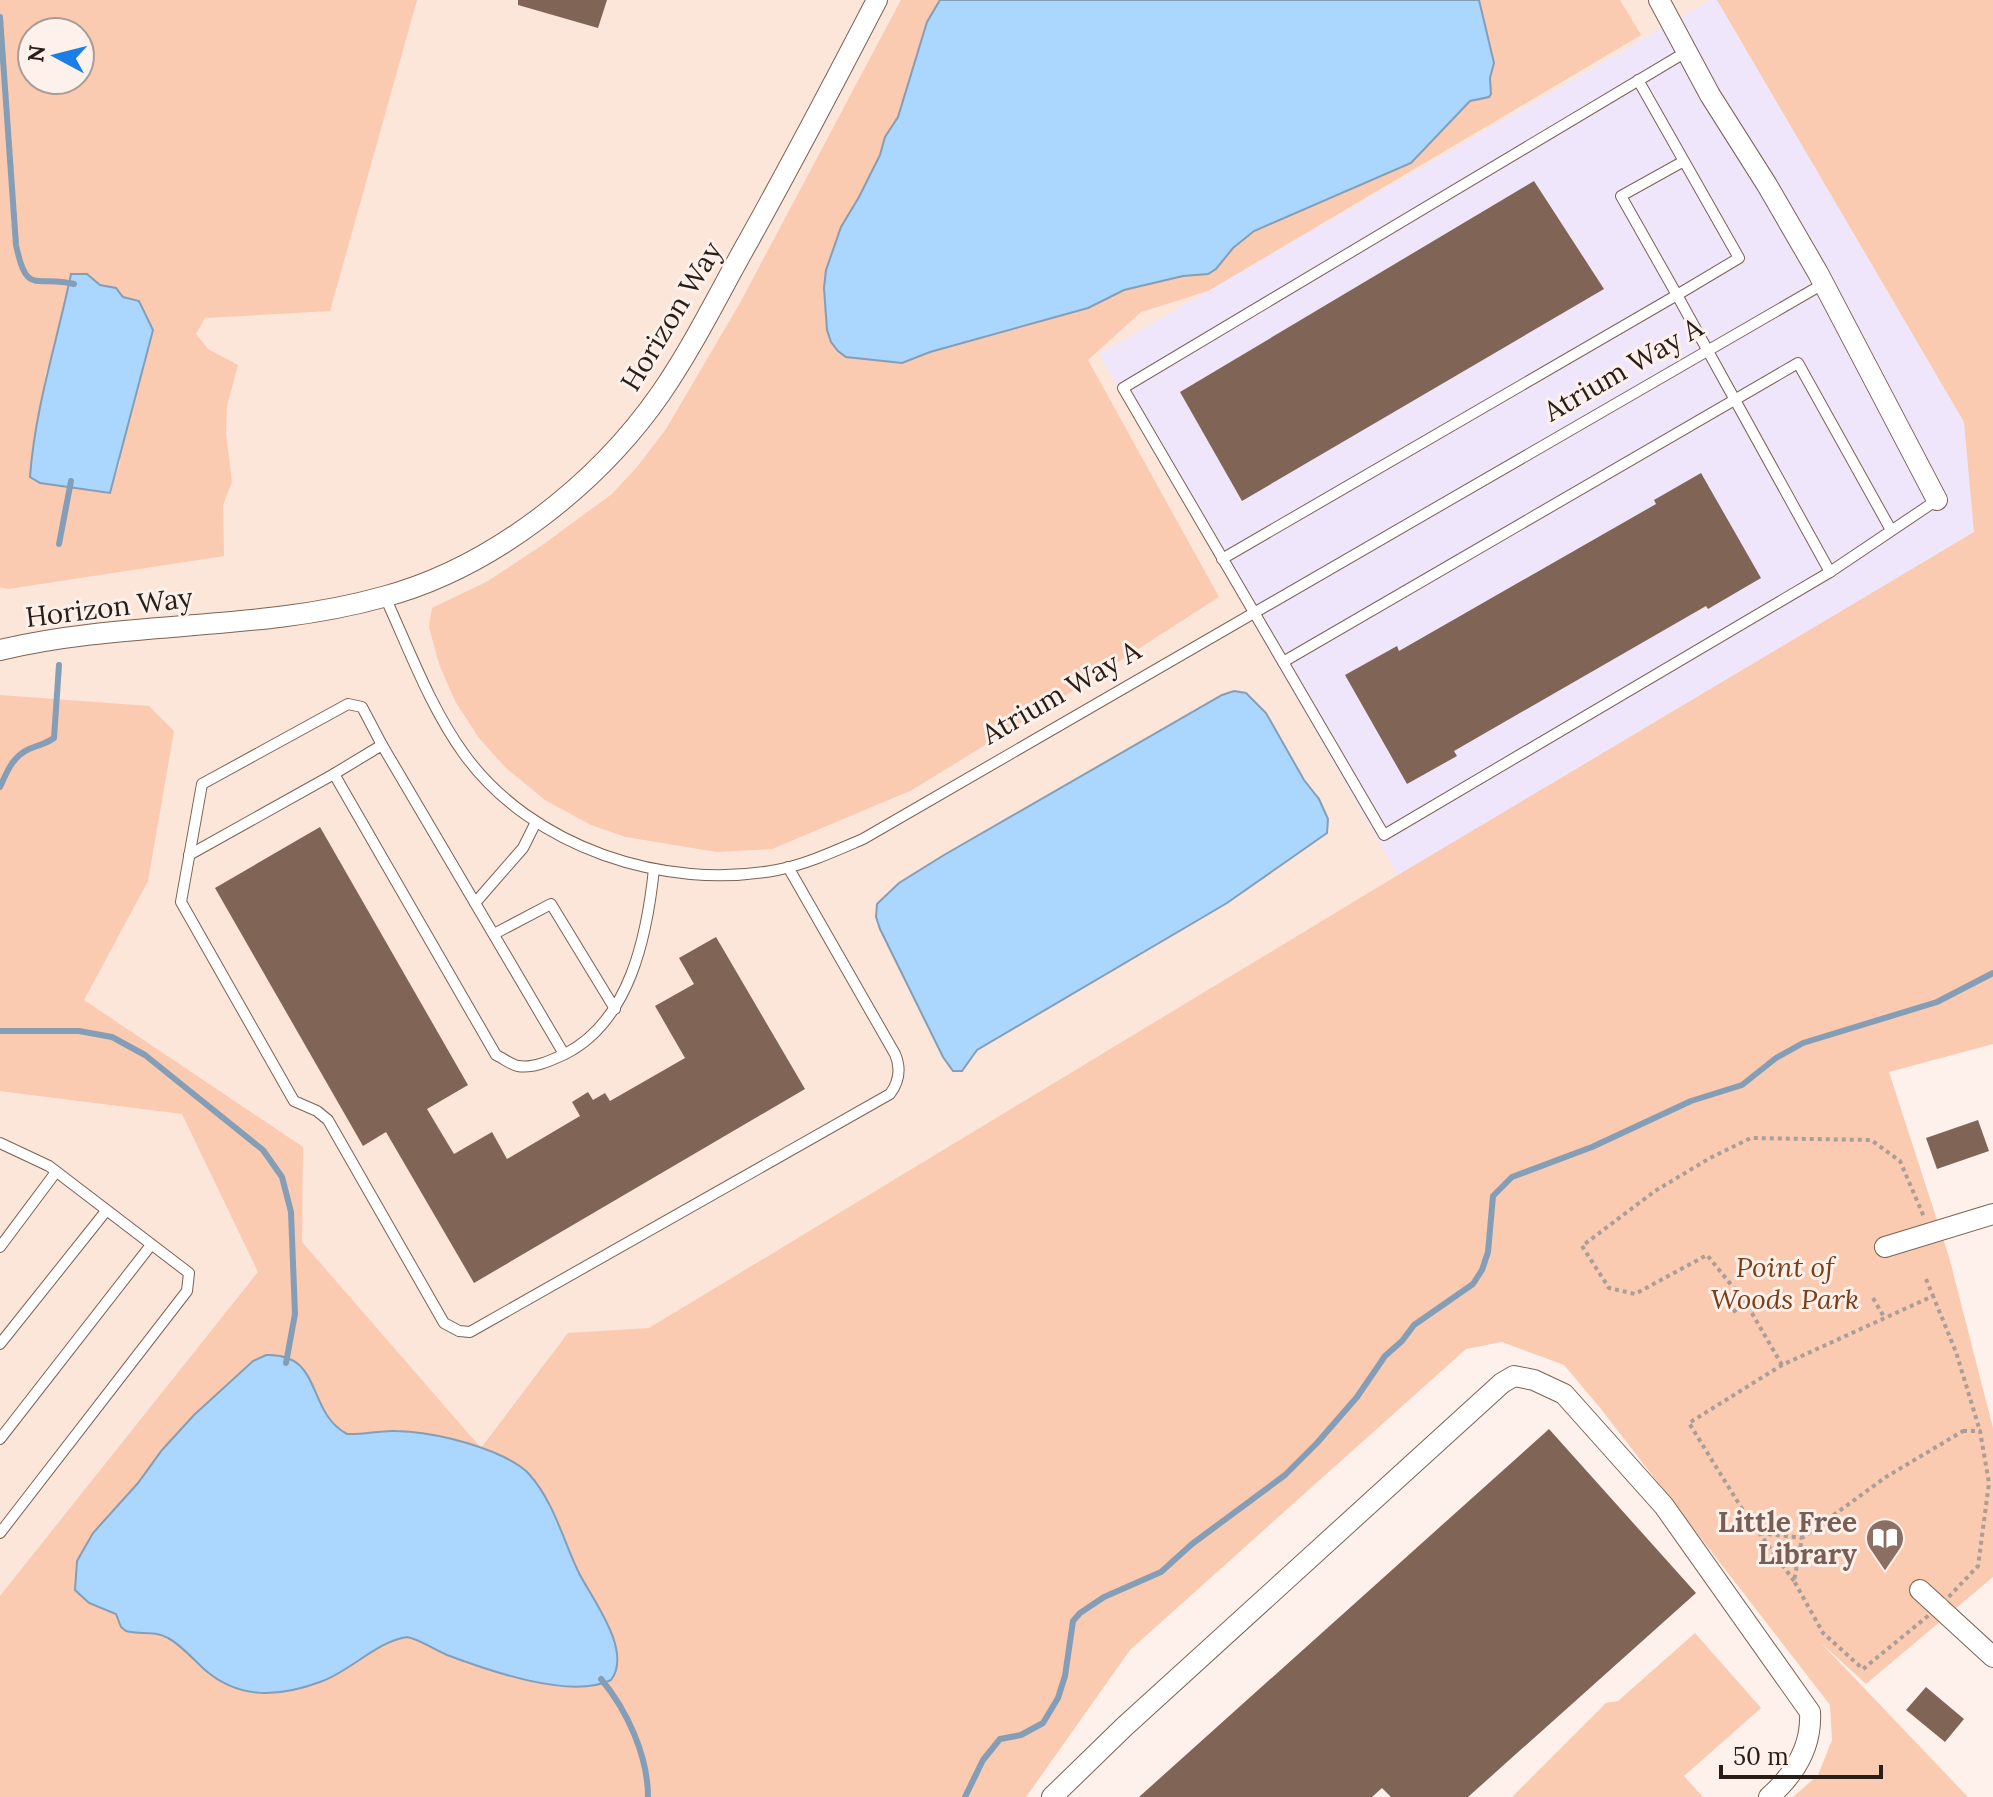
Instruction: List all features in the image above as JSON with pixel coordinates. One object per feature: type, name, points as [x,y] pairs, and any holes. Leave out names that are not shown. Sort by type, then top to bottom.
[{"type":"street","name":"Horizon Way","points":[[0,650],[43,640],[300,615],[385,597],[477,558],[546,513],[576,489],[651,405],[683,356],[802,144],[877,0]]},
{"type":"street","points":[[1659,0],[1686,52],[1823,284],[1937,500]]},
{"type":"street","points":[[1885,1247],[1993,1214]]},
{"type":"street","points":[[1052,1797],[1124,1727],[1490,1394],[1514,1376],[1534,1380],[1564,1394],[1664,1506],[1810,1712],[1811,1729],[1805,1749],[1787,1781],[1769,1797]]},
{"type":"street","points":[[1920,1590],[1993,1657]]},
{"type":"lane","points":[[1686,52],[1123,388],[1384,835],[1830,572],[1937,500]]},
{"type":"lane","points":[[1222,559],[1739,258],[1638,80]]},
{"type":"lane","points":[[1684,161],[1621,196],[1830,572]]},
{"type":"lane","name":"Atrium Way A","points":[[385,597],[439,713],[464,754],[499,794],[536,822],[580,846],[654,869],[701,876],[744,874],[788,867],[825,856],[863,839],[1823,284]]},
{"type":"lane","points":[[1283,662],[1798,363],[1891,530]]},
{"type":"lane","points":[[564,1054],[362,707],[348,704],[202,784],[181,902],[294,1101],[317,1111],[328,1120],[444,1323],[465,1333],[890,1094],[896,1086],[899,1063],[895,1054],[788,867]]},
{"type":"lane","points":[[189,855],[382,745]]},
{"type":"lane","points":[[334,774],[496,1055],[519,1066],[548,1062],[586,1043],[620,1003],[633,968],[651,898],[654,869]]},
{"type":"lane","points":[[475,903],[523,848],[536,822]]},
{"type":"lane","points":[[494,934],[551,904],[615,1009]]},
{"type":"lane","points":[[0,1143],[56,1172],[189,1273],[187,1291],[2,1526]]},
{"type":"lane","points":[[0,1247],[56,1172]]},
{"type":"lane","points":[[0,1344],[106,1211]]},
{"type":"lane","points":[[0,1439],[151,1245]]},
{"type":"path","points":[[1782,1365],[1746,1303],[1707,1255],[1635,1294],[1609,1288],[1582,1246],[1655,1191],[1751,1138],[1871,1140],[1900,1161],[1931,1233]]},
{"type":"path","points":[[1926,1279],[1933,1296],[1956,1352],[1980,1431],[1989,1483],[1978,1566],[1939,1607],[1863,1669],[1823,1633],[1794,1581],[1689,1423],[1782,1365],[1933,1296]]},
{"type":"path","points":[[1873,1298],[1884,1317]]},
{"type":"path","points":[[1733,1312],[1746,1303]]},
{"type":"path","points":[[1760,1533],[1802,1538],[1886,1477],[1963,1431],[1980,1431]]},
{"type":"path","points":[[1794,1581],[1802,1538]]},
{"type":"shaded area","points":[[0,0],[1993,0],[1993,988],[0,1797]]},
{"type":"shaded area","points":[[1710,0],[1717,0],[1964,422],[1975,532],[1398,875],[1099,354]]},
{"type":"green space","points":[[0,0],[417,0],[330,311],[205,318],[196,334],[208,349],[238,365],[227,406],[226,434],[232,482],[223,505],[224,556],[8,589],[0,587]],"holes":[[[71,274],[87,274],[100,285],[116,288],[123,297],[120,463],[110,493],[40,483],[30,477],[46,372],[55,351]]]},
{"type":"green space","points":[[901,0],[1620,0],[1641,35],[1208,291],[1141,312],[1088,360],[1219,597],[912,790],[772,849],[717,852],[626,837],[591,825],[545,800],[505,767],[479,738],[455,701],[439,664],[429,627],[432,608],[488,581],[541,546],[612,494],[637,467],[666,429],[740,303]]},
{"type":"green space","name":"Point of Woods Park","points":[[1717,0],[1993,0],[1993,1044],[1889,1072],[1949,1257],[1993,1428],[1993,1577],[1866,1684],[1821,1643],[1968,1797],[1793,1797],[1818,1775],[1832,1740],[1830,1705],[1564,1365],[1502,1342],[1466,1349],[1130,1650],[1026,1797],[0,1797],[0,1596],[258,1272],[182,1114],[0,1091],[0,695],[149,706],[174,731],[148,881],[84,1000],[303,1147],[302,1242],[481,1448],[568,1333],[649,1328],[1398,875],[1974,532],[1964,422]]},
{"type":"green space","points":[[1695,1633],[1761,1708],[1684,1776],[1703,1797],[1512,1797],[1606,1703],[1618,1701]]},
{"type":"water","points":[[940,0],[1479,0],[1494,63],[1490,78],[1491,94],[1470,101],[1411,163],[1254,231],[1208,274],[1183,276],[1124,290],[1088,308],[930,352],[902,363],[846,357],[831,342],[827,330],[826,270],[841,227],[898,117],[927,22]]},
{"type":"water","points":[[71,274],[87,274],[100,285],[116,288],[123,297],[139,301],[153,330],[110,493],[40,483],[30,477],[41,400]]},
{"type":"water","points":[[1234,691],[1246,693],[1266,713],[1304,780],[1319,799],[1328,819],[1327,833],[1227,903],[977,1050],[962,1071],[953,1071],[943,1057],[880,929],[876,917],[877,904],[899,883],[944,855],[1222,695]]},
{"type":"water","points":[[266,1355],[284,1357],[297,1363],[306,1373],[325,1412],[347,1434],[390,1431],[437,1436],[492,1452],[527,1471],[545,1497],[579,1573],[608,1625],[617,1655],[611,1680],[574,1687],[529,1681],[447,1655],[407,1637],[384,1645],[320,1682],[275,1693],[246,1691],[218,1680],[168,1638],[126,1631],[116,1614],[89,1603],[75,1590],[77,1561],[93,1533],[194,1415],[253,1361]]},
{"type":"building","points":[[518,0],[607,0],[598,28],[518,5]]},
{"type":"building","points":[[1534,181],[1604,289],[1242,501],[1180,392]]},
{"type":"building","points":[[1701,473],[1761,578],[1708,609],[1706,606],[1454,751],[1457,756],[1407,784],[1345,675],[1397,646],[1399,651],[1656,504],[1654,500]]},
{"type":"building","points":[[320,827],[468,1085],[427,1109],[454,1154],[492,1132],[507,1159],[580,1116],[572,1102],[588,1092],[593,1100],[605,1093],[610,1101],[685,1058],[655,1006],[694,984],[679,958],[716,937],[805,1089],[474,1283],[386,1132],[363,1146],[215,888]]},
{"type":"building","points":[[1978,1120],[1989,1151],[1937,1169],[1926,1138]]},
{"type":"building","points":[[1549,1429],[1696,1593],[1468,1797],[1391,1797],[1382,1788],[1372,1797],[1139,1797]]},
{"type":"building","points":[[1926,1687],[1964,1719],[1945,1742],[1906,1710]]},
{"type":"waterway","points":[[0,17],[16,245],[20,261],[24,272],[35,281],[74,284]]},
{"type":"waterway","points":[[59,544],[71,481]]},
{"type":"waterway","points":[[0,787],[18,756],[54,738],[59,665]]},
{"type":"waterway","points":[[965,1797],[983,1760],[1000,1739],[1021,1735],[1043,1723],[1058,1698],[1065,1676],[1073,1621],[1080,1613],[1104,1597],[1161,1572],[1192,1544],[1285,1475],[1357,1397],[1385,1356],[1414,1325],[1473,1284],[1488,1252],[1493,1196],[1512,1177],[1592,1147],[1691,1101],[1742,1085],[1776,1058],[1803,1043],[1937,1002],[1993,973]]},
{"type":"waterway","points":[[0,1031],[79,1031],[112,1037],[145,1055],[263,1150],[282,1177],[291,1212],[295,1314],[286,1363]]},
{"type":"waterway","points":[[601,1679],[634,1734],[644,1766],[648,1797]]},
{"type":"place","name":"Little Free Library","points":[[1885,1572]]}]
